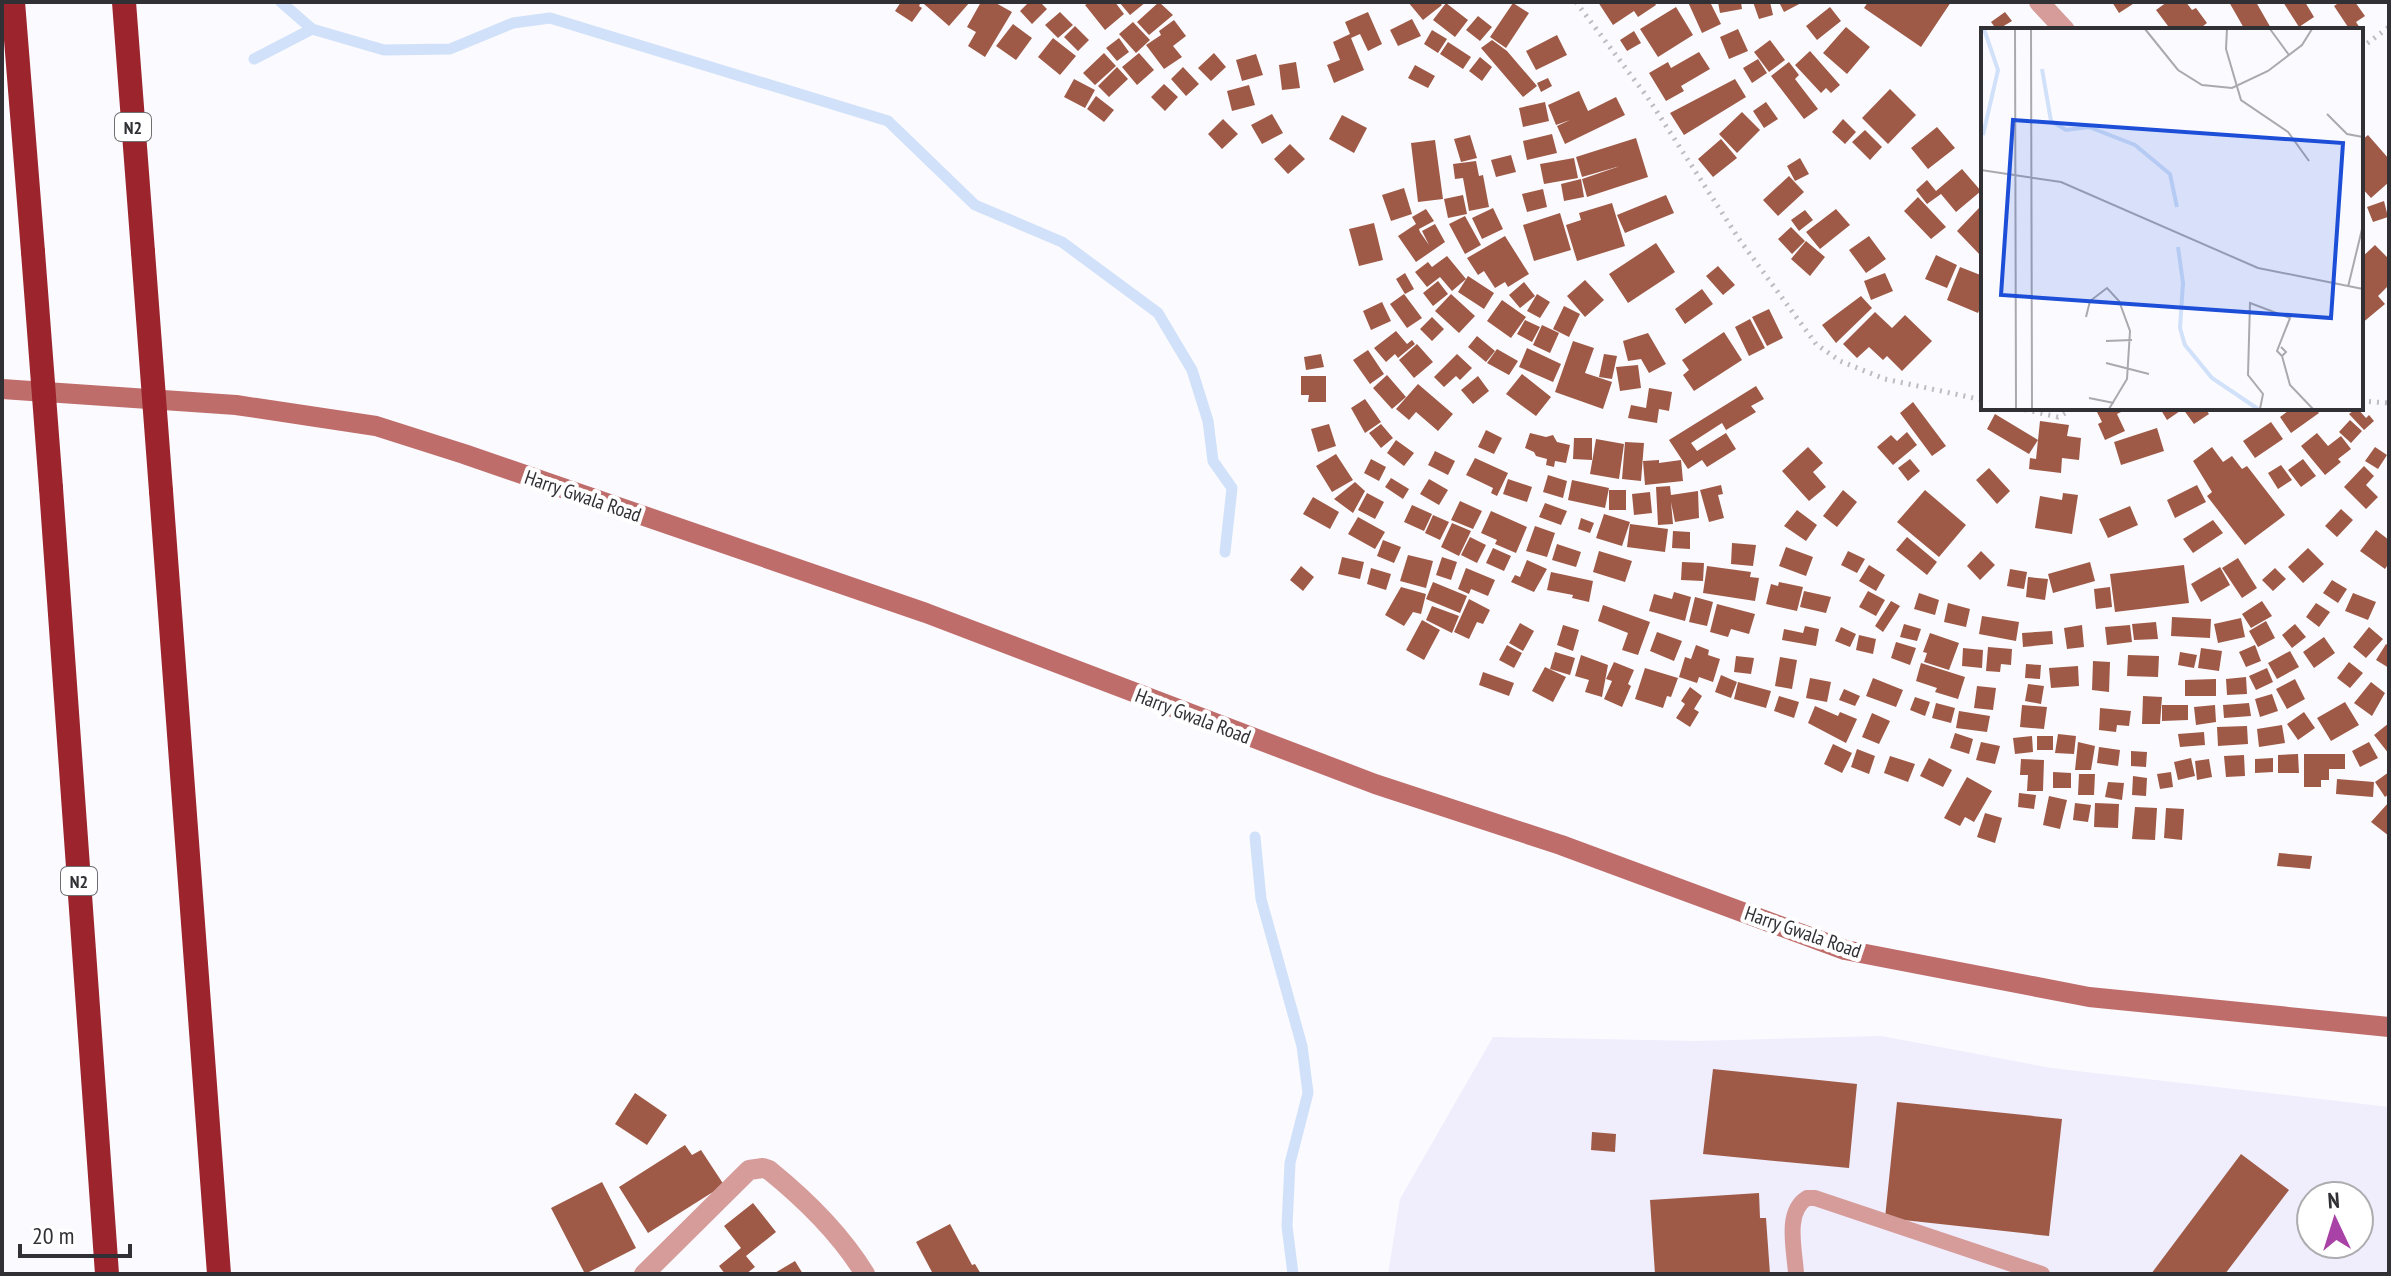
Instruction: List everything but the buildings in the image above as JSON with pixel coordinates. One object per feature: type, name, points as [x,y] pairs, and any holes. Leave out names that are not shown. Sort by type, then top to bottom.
[{"type":"highway","name":"N2","points":[[13,2],[107,1274]]},
{"type":"highway","name":"N2","points":[[124,2],[219,1274]]},
{"type":"main road","name":"Harry Gwala Road","points":[[2,389],[236,405],[376,426],[926,613],[1375,784],[1561,845],[1845,950],[2089,997],[2389,1027]]},
{"type":"street","points":[[2039,2],[2063,28]]},
{"type":"street","points":[[644,1274],[749,1170],[763,1168],[813,1207],[855,1257],[865,1274]]},
{"type":"lane","points":[[1796,1274],[1793,1219],[1795,1208],[1807,1198],[1815,1198],[2042,1274]]},
{"type":"path","points":[[1576,2],[1648,98],[1739,239],[1816,344],[1840,361],[1885,379],[1981,400]]},
{"type":"path","points":[[2363,46],[2389,27]]},
{"type":"path","points":[[2363,401],[2389,403]]},
{"type":"path","points":[[2026,410],[2058,417],[2070,410]]},
{"type":"shaded area","points":[[1881,1036],[2051,1068],[2389,1107],[2389,1274],[1388,1274],[1400,1199],[1493,1037],[1695,1041]]},
{"type":"waterway","points":[[281,2],[312,29],[384,50],[450,49],[513,23],[550,18],[888,121],[975,205],[1062,242],[1158,313],[1192,370],[1208,421],[1213,461],[1232,488],[1225,552]]},
{"type":"waterway","points":[[254,59],[312,29]]},
{"type":"waterway","points":[[1255,837],[1261,899],[1302,1046],[1308,1093],[1290,1163],[1287,1226],[1293,1274]]}]
